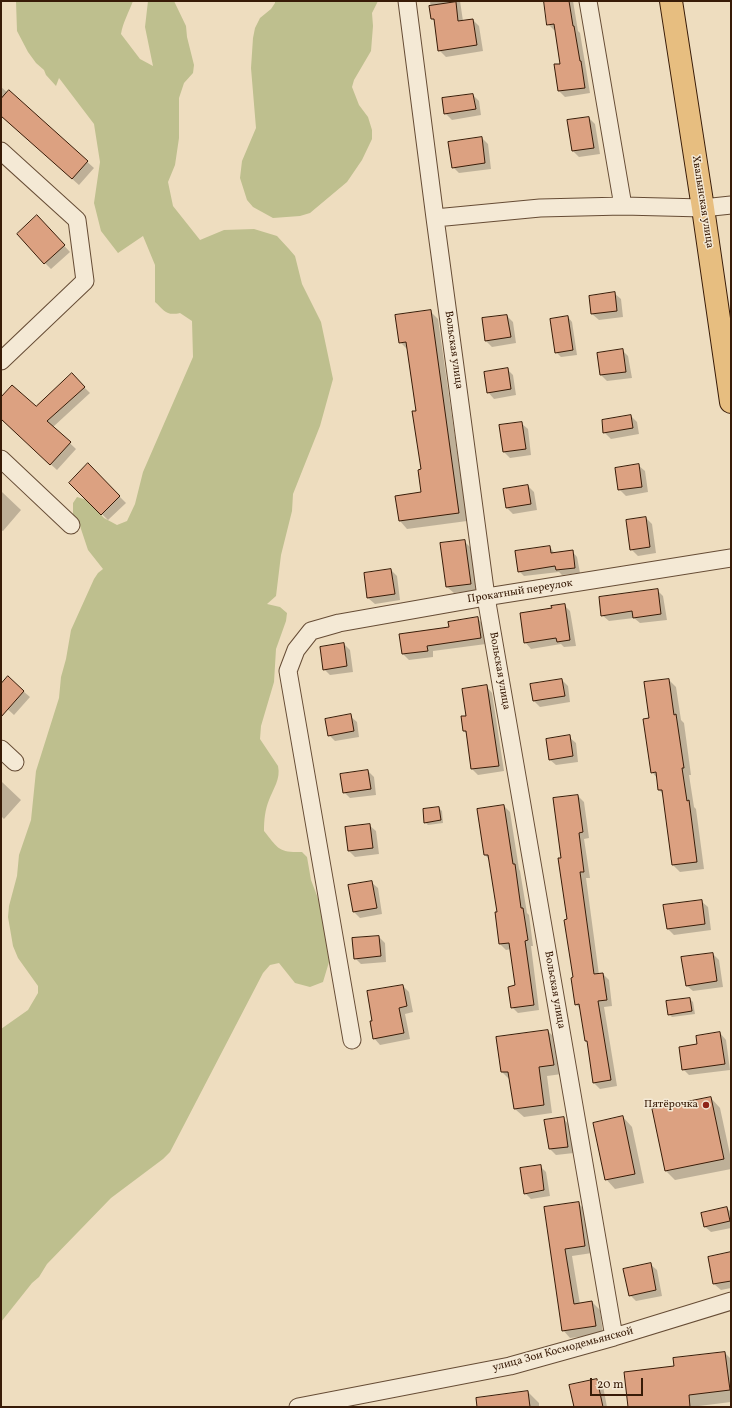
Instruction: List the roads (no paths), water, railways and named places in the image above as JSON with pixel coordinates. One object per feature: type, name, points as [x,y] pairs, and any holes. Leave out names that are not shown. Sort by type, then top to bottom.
[{"type":"main road","name":"Хвалынская улица","points":[[671,1],[731,402]]},
{"type":"street","name":"Вольская улица","points":[[407,1],[486,597],[614,1337]]},
{"type":"street","points":[[588,1],[623,206]]},
{"type":"street","points":[[1,151],[77,220],[85,281],[1,361]]},
{"type":"street","points":[[435,218],[540,208],[623,206],[703,208],[731,205]]},
{"type":"street","points":[[1,459],[71,525]]},
{"type":"street","name":"Прокатный переулок","points":[[352,1040],[288,672],[296,650],[311,631],[339,623],[486,597],[731,558]]},
{"type":"street","points":[[1,749],[15,762]]},
{"type":"street","name":"улица Зои Космодемьянской","points":[[298,1407],[510,1366],[614,1337],[731,1301]]},
{"type":"place","name":"Пятёрочка","points":[[706,1105]]}]
